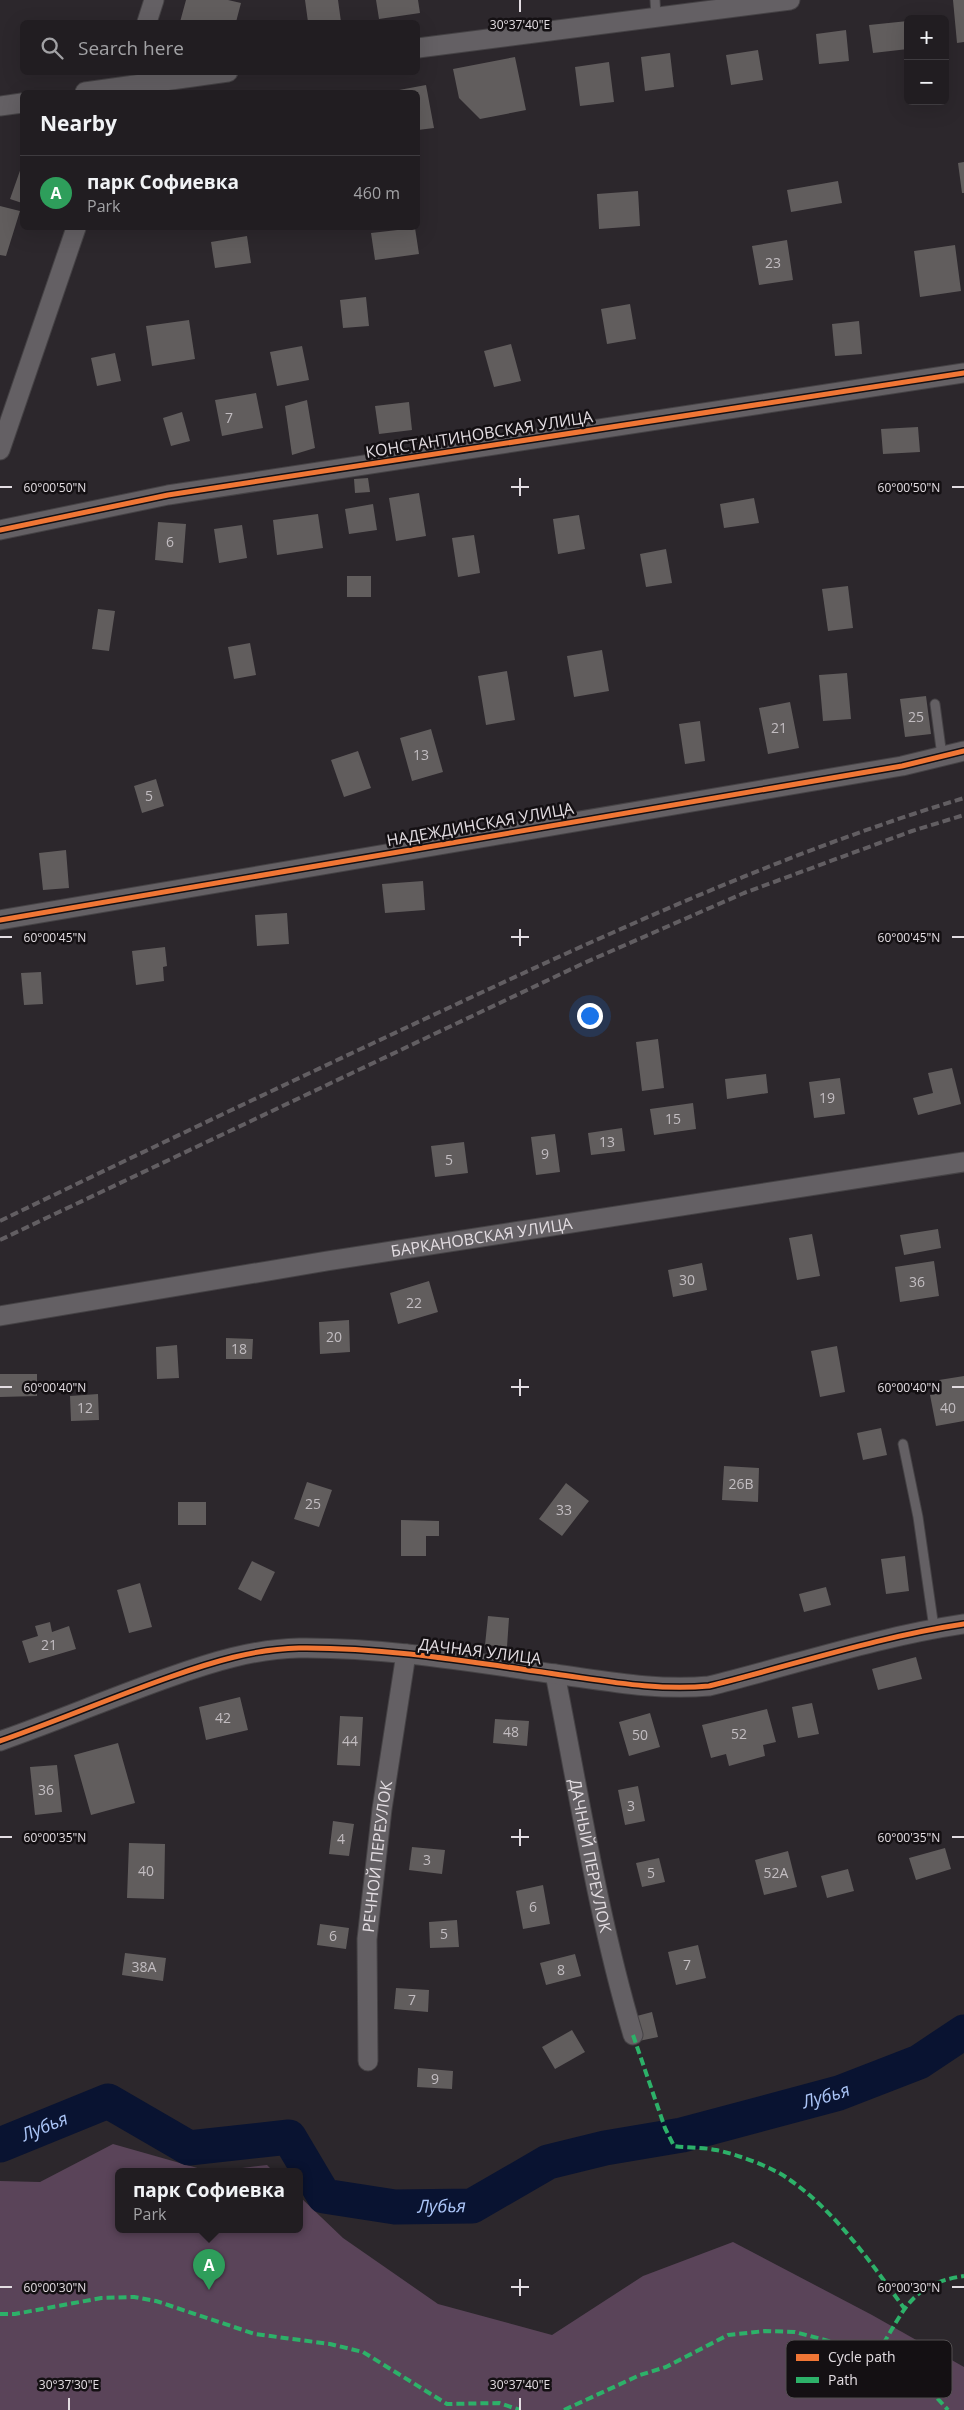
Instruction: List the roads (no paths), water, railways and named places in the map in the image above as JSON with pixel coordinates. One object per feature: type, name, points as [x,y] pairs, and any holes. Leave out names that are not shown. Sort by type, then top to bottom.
[{"type":"street","points":[[147,20],[154,0]]},
{"type":"street","points":[[420,48],[655,8],[790,0]]},
{"type":"street","points":[[95,90],[126,84],[202,75]]},
{"type":"street","points":[[0,106],[20,103]]},
{"type":"street","points":[[0,450],[75,230]]},
{"type":"street","name":"КОНСТАНТИНОВСКАЯ УЛИЦА","points":[[0,530],[168,495],[964,373]]},
{"type":"street","name":"НАДЕЖДИНСКАЯ УЛИЦА","points":[[0,920],[902,766],[964,751]]},
{"type":"street","name":"БАРКАНОВСКАЯ УЛИЦА","points":[[0,1316],[327,1261],[964,1162]]},
{"type":"street","name":"ДАЧНАЯ УЛИЦА","points":[[0,1741],[150,1684],[217,1661],[249,1653],[298,1648],[406,1654],[657,1687],[688,1688],[709,1686],[839,1650],[934,1628],[964,1624]]},
{"type":"street","name":"РЕЧНОЙ ПЕРЕУЛОК","points":[[368,2061],[367,1939],[382,1809],[406,1654]]},
{"type":"street","name":"ДАЧНЫЙ ПЕРЕУЛОК","points":[[554,1674],[609,1941],[620,1991],[633,2035]]},
{"type":"lane","points":[[935,704],[942,756]]},
{"type":"lane","points":[[903,1444],[918,1517],[934,1628]]},
{"type":"waterway","name":"Лубья","points":[[0,2145],[108,2101],[189,2148],[289,2137],[324,2196],[395,2207],[472,2206],[548,2162],[605,2148],[682,2135],[839,2093],[919,2062],[964,2032]]},
{"type":"railway","points":[[0,1221],[414,1024],[654,914],[838,840],[964,798]]},
{"type":"railway","points":[[0,1240],[584,963],[744,893],[912,831],[964,815]]},
{"type":"place","name":"парк Софиевка","points":[[209,2290]]}]
